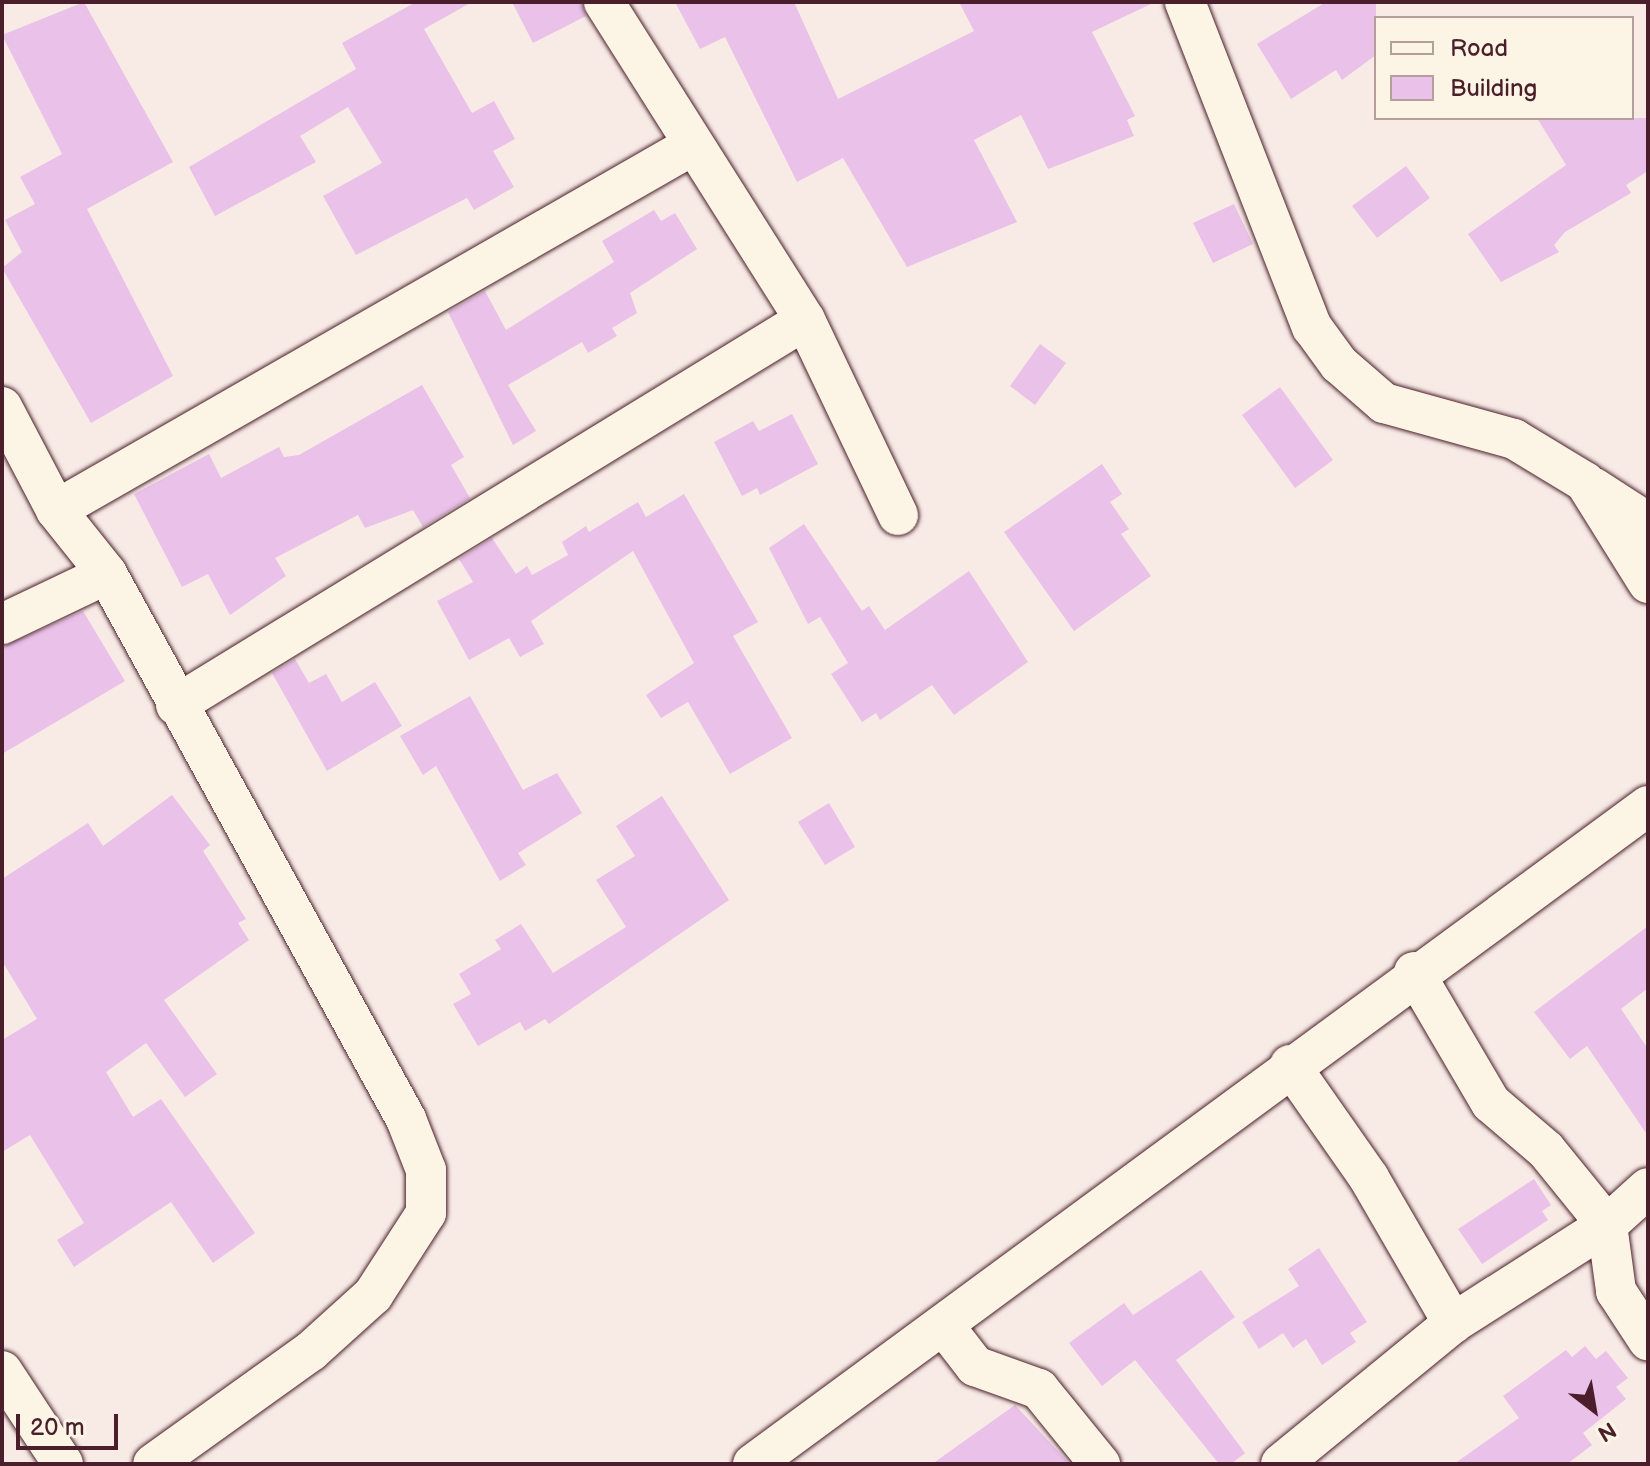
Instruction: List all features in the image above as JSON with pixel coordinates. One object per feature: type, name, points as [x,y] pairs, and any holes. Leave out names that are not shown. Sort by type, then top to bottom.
[{"type":"street","points":[[604,2],[805,320],[898,515]]},
{"type":"street","points":[[1185,2],[1312,327],[1339,364],[1384,403],[1514,439],[1648,523]]},
{"type":"street","points":[[56,510],[693,145]]},
{"type":"street","points":[[176,705],[805,320]]},
{"type":"street","points":[[2,407],[56,510],[107,574],[176,705],[406,1119],[428,1197],[407,1251],[373,1295],[311,1351],[153,1464]]},
{"type":"street","points":[[1585,482],[1648,583]]},
{"type":"street","points":[[2,624],[107,574]]},
{"type":"street","points":[[753,1464],[944,1326],[1414,972],[1648,806]]},
{"type":"street","points":[[1414,972],[1491,1103],[1546,1150],[1607,1225],[1616,1291],[1648,1340]]},
{"type":"street","points":[[1290,1065],[1369,1178],[1453,1323]]},
{"type":"street","points":[[1281,1464],[1453,1323],[1607,1225],[1648,1188]]},
{"type":"street","points":[[944,1326],[975,1366],[1039,1389],[1100,1464]]},
{"type":"street","points":[[2,1371],[63,1464]]},
{"type":"building","points":[[84,2],[173,162],[87,209],[173,376],[91,423],[2,268],[22,252],[5,220],[35,204],[20,177],[62,154],[2,35]]},
{"type":"building","points":[[416,2],[472,2],[424,29],[472,113],[494,101],[515,139],[493,151],[514,187],[474,210],[467,198],[356,255],[323,196],[382,163],[348,107],[300,136],[316,162],[215,216],[189,167],[356,69],[342,43]]},
{"type":"building","points":[[512,2],[581,2],[586,16],[533,43]]},
{"type":"building","points":[[675,2],[794,2],[838,99],[974,31],[959,2],[1155,2],[1092,32],[1135,116],[1127,120],[1134,136],[1048,169],[1021,115],[974,140],[1017,222],[907,267],[843,158],[797,182],[725,37],[700,49]]},
{"type":"building","points":[[1326,2],[1376,2],[1374,56],[1342,80],[1336,70],[1291,99],[1257,44]]},
{"type":"building","points":[[1648,118],[1648,171],[1626,185],[1631,193],[1565,232],[1554,245],[1559,252],[1501,282],[1468,234],[1566,165],[1538,120]]},
{"type":"building","points":[[1406,166],[1430,198],[1377,238],[1352,206]]},
{"type":"building","points":[[1234,204],[1253,244],[1213,263],[1193,223]]},
{"type":"building","points":[[654,210],[661,221],[675,213],[697,249],[630,293],[637,313],[612,328],[617,336],[588,353],[582,342],[508,385],[536,431],[513,445],[448,312],[485,291],[506,330],[614,262],[602,241]]},
{"type":"building","points":[[1040,344],[1066,363],[1035,405],[1010,386]]},
{"type":"building","points":[[422,385],[464,457],[451,465],[470,498],[423,527],[413,510],[365,528],[358,515],[275,558],[286,576],[230,615],[208,574],[182,587],[134,494],[209,454],[221,478],[279,447],[284,457],[299,455]]},
{"type":"building","points":[[1280,387],[1333,460],[1295,488],[1242,415]]},
{"type":"building","points":[[792,414],[818,464],[760,495],[757,488],[742,496],[714,442],[753,421],[759,431]]},
{"type":"building","points":[[1102,464],[1122,494],[1110,502],[1129,529],[1121,534],[1151,576],[1074,631],[1004,532]]},
{"type":"building","points":[[684,494],[758,622],[733,636],[792,738],[730,774],[688,702],[661,718],[646,695],[694,663],[633,551],[531,621],[544,644],[520,657],[509,638],[469,660],[437,601],[473,582],[459,559],[492,538],[516,574],[527,566],[532,575],[568,555],[562,542],[586,526],[589,532],[638,502],[646,517]]},
{"type":"building","points":[[804,524],[862,611],[869,606],[885,630],[969,571],[1028,662],[954,715],[932,685],[880,720],[876,713],[862,722],[831,674],[848,663],[820,617],[808,624],[769,548]]},
{"type":"building","points":[[83,611],[125,681],[2,754],[2,647]]},
{"type":"building","points":[[295,659],[309,683],[326,674],[342,702],[375,682],[402,726],[327,771],[272,673]]},
{"type":"building","points":[[470,696],[523,790],[557,773],[582,813],[518,853],[526,865],[500,881],[436,766],[423,775],[400,736]]},
{"type":"building","points":[[172,795],[210,845],[203,851],[246,919],[238,923],[249,940],[164,1000],[217,1074],[185,1097],[146,1043],[106,1072],[133,1117],[161,1099],[255,1233],[213,1263],[171,1202],[74,1267],[57,1240],[84,1223],[30,1135],[2,1152],[2,1040],[37,1019],[2,961],[2,879],[88,823],[103,846]]},
{"type":"building","points":[[662,796],[729,900],[549,1024],[545,1019],[525,1031],[520,1022],[478,1046],[453,1004],[471,994],[459,974],[501,949],[495,940],[521,924],[553,973],[626,927],[596,880],[635,856],[616,826]]},
{"type":"building","points":[[829,803],[855,847],[825,865],[798,822]]},
{"type":"building","points":[[1648,926],[1648,988],[1621,1009],[1648,1049],[1648,1136],[1587,1046],[1570,1059],[1534,1012]]},
{"type":"building","points":[[1534,1179],[1551,1205],[1542,1211],[1548,1220],[1482,1264],[1458,1229]]},
{"type":"building","points":[[1319,1248],[1367,1322],[1350,1333],[1356,1342],[1322,1365],[1306,1339],[1293,1348],[1283,1333],[1259,1349],[1242,1322],[1299,1286],[1288,1269]]},
{"type":"building","points":[[1201,1270],[1235,1317],[1176,1360],[1245,1453],[1231,1464],[1219,1464],[1135,1360],[1102,1386],[1069,1343],[1124,1303],[1133,1315]]},
{"type":"building","points":[[1585,1346],[1596,1359],[1606,1351],[1628,1378],[1616,1387],[1626,1399],[1583,1433],[1592,1445],[1567,1464],[1454,1464],[1519,1418],[1503,1396],[1566,1350],[1572,1357]]},
{"type":"building","points":[[1015,1405],[1070,1464],[932,1464]]}]
